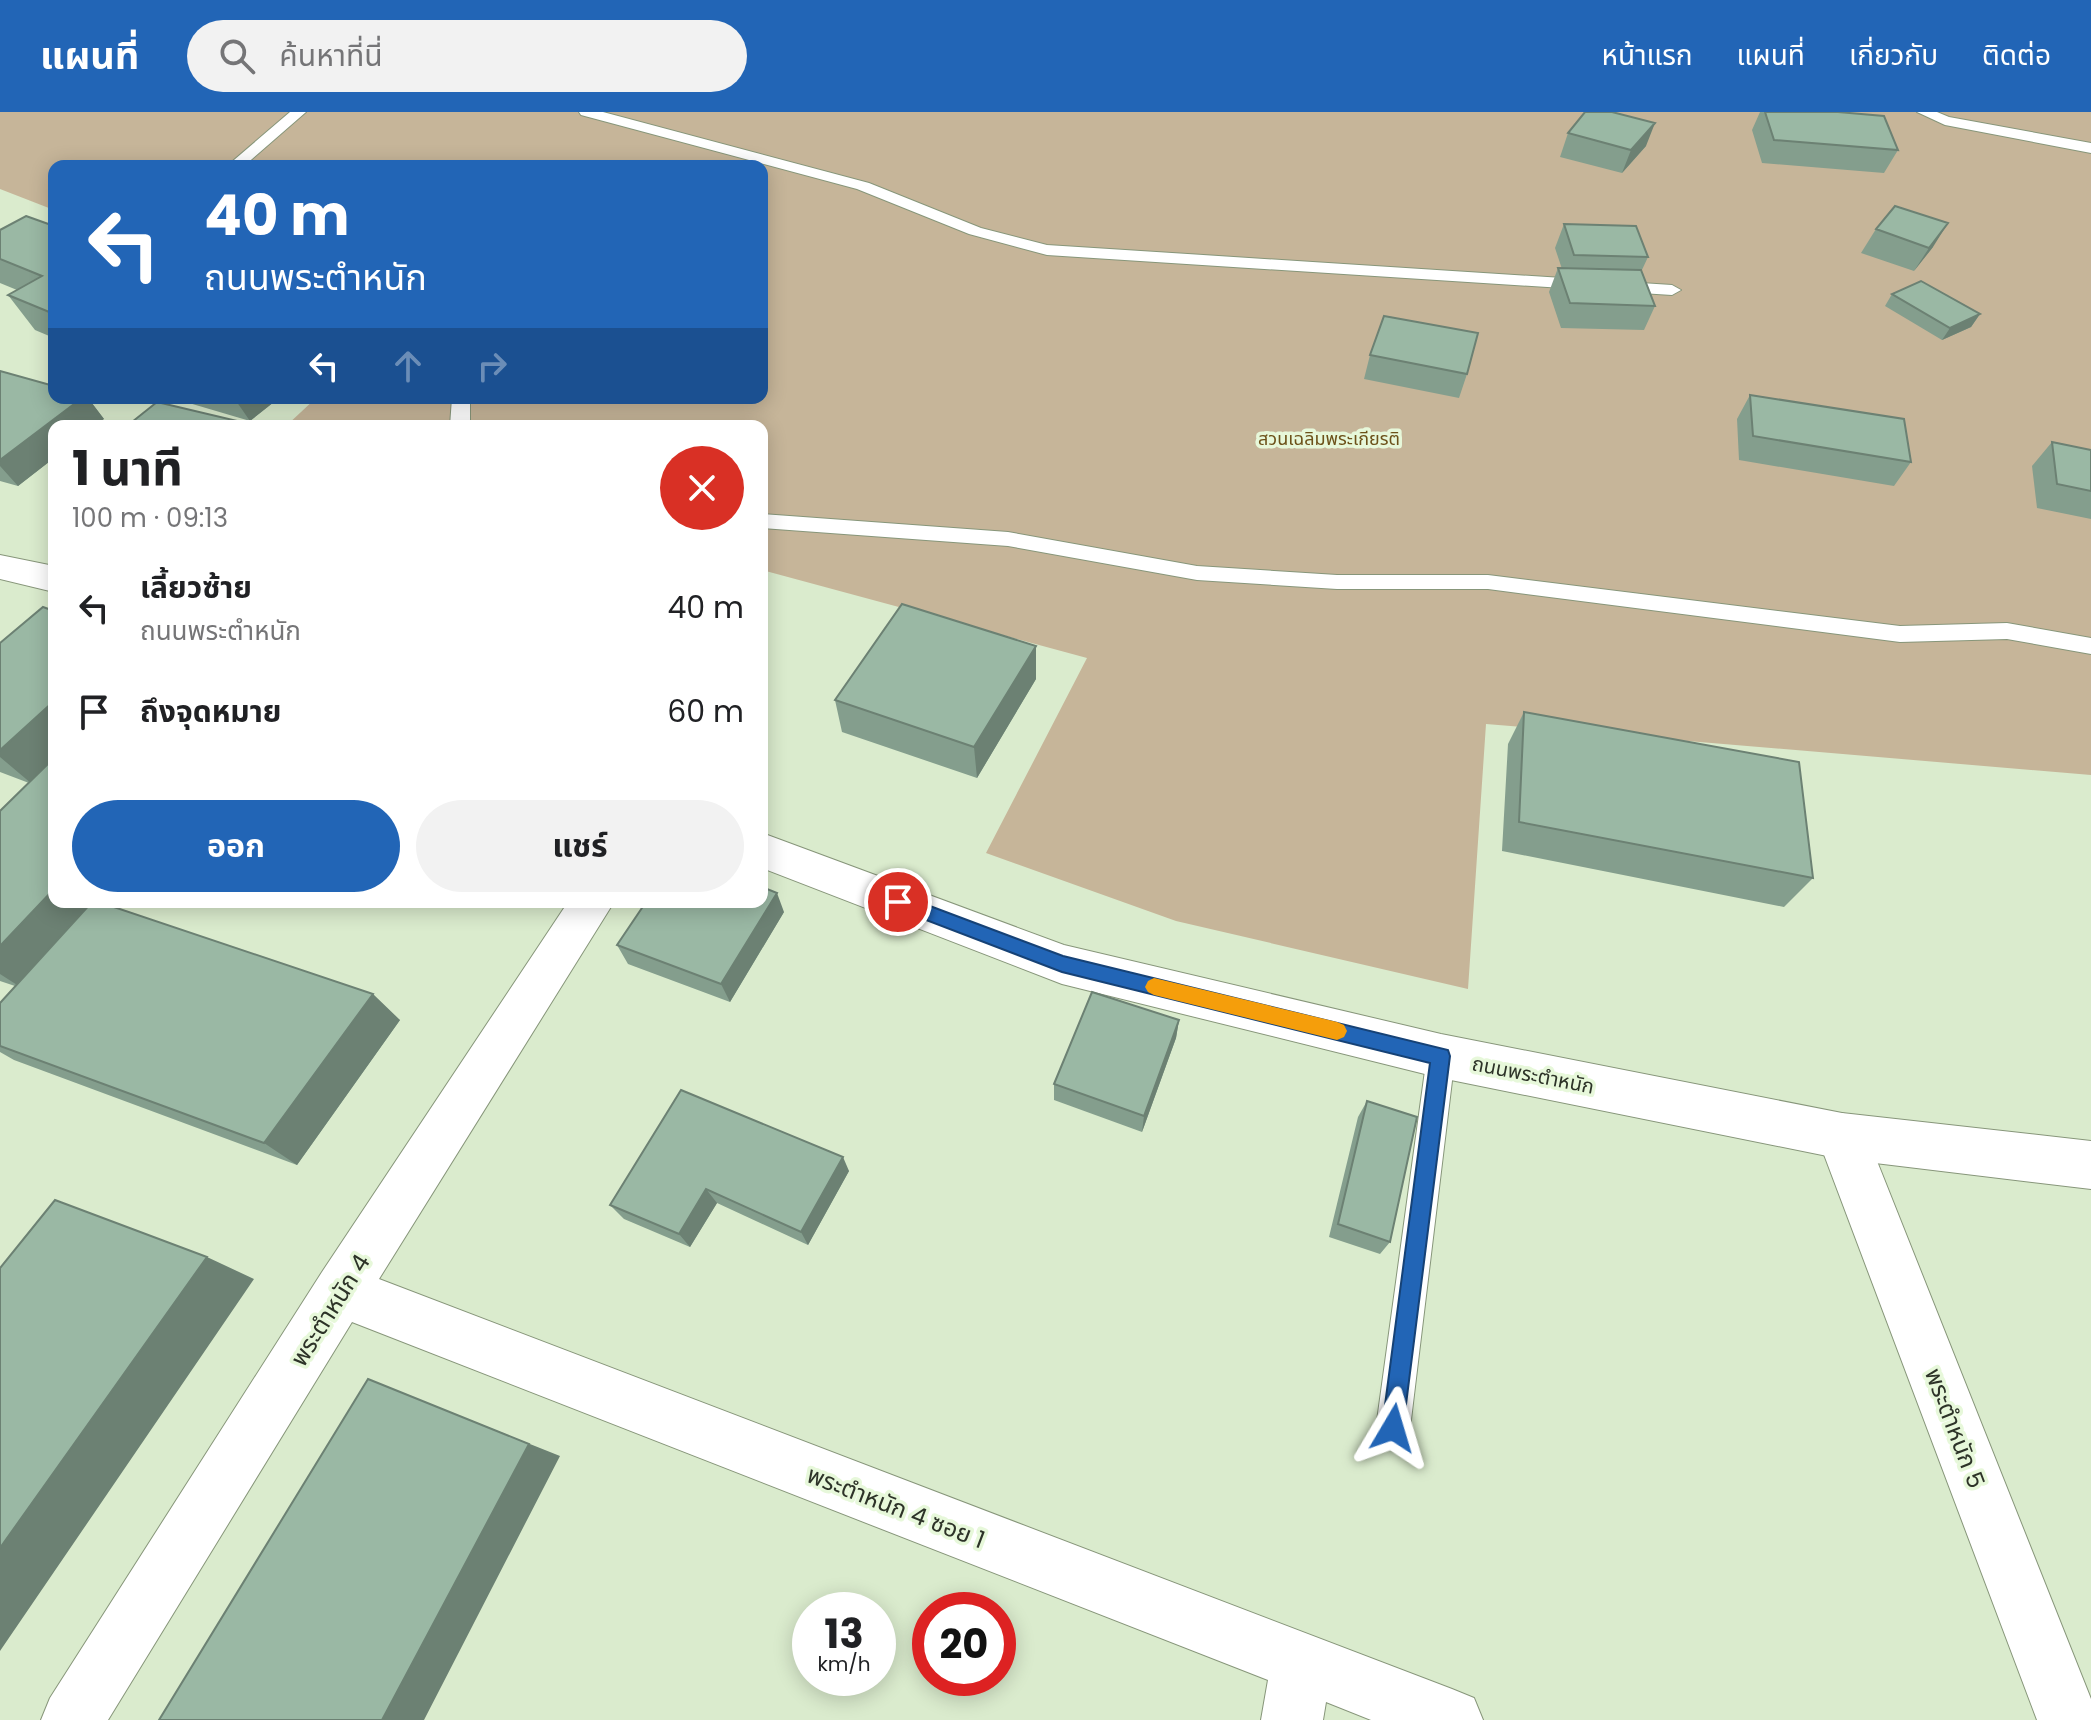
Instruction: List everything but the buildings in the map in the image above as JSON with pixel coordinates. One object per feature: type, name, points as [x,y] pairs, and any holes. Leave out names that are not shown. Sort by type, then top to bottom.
[{"type":"street","points":[[0,567],[48,578]]},
{"type":"street","name":"ถนนพระตำหนัก","points":[[768,852],[1062,964],[1441,1056],[1842,1136],[2091,1165]]},
{"type":"street","name":"พระตำหนัก 4","points":[[72,1720],[341,1291],[588,908]]},
{"type":"street","name":"พระตำหนัก 5","points":[[1842,1136],[2068,1720]]},
{"type":"street","name":"พระตำหนัก 4 ซอย 1","points":[[341,1291],[1297,1692],[1452,1720]]},
{"type":"lane","points":[[242,160],[299,112]]},
{"type":"lane","points":[[586,112],[766,160]]},
{"type":"lane","points":[[1924,112],[1945,121],[2091,148]]},
{"type":"lane","points":[[768,161],[863,186],[975,231],[1047,250],[1672,290]]},
{"type":"lane","points":[[768,521],[1008,539],[1197,573],[1337,582],[1488,582],[1900,634],[2007,631],[2091,646]]},
{"type":"lane","points":[[1393,1428],[1441,1056]]},
{"type":"green space","name":"สวนเฉลิมพระเกียรติ","points":[[0,112],[2091,112],[2091,775],[1486,724],[1468,989],[1176,921],[986,853],[1087,658],[768,572],[768,420],[292,420],[310,404],[768,404],[768,160],[48,160],[48,208],[0,189]]},
{"type":"slow traffic","points":[[1154,987],[1337,1031]]},
{"type":"route","points":[[898,902],[1062,964],[1441,1056],[1393,1428]]}]
